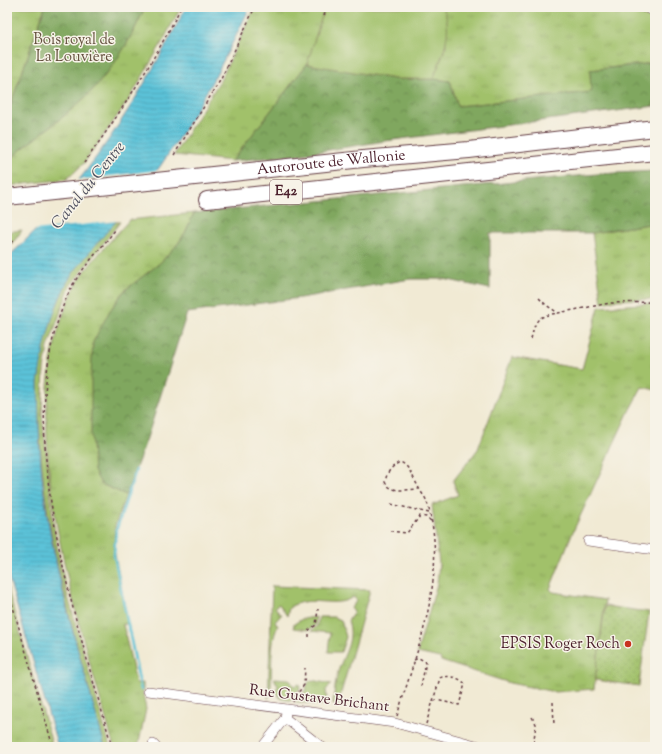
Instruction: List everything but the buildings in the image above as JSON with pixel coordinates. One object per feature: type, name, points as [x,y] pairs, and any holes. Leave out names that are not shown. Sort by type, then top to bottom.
[{"type":"highway","points":[[596,135],[614,123],[655,117]]},
{"type":"highway","name":"Autoroute de Wallonie","points":[[7,197],[226,173],[469,150],[655,128]]},
{"type":"highway","points":[[469,150],[519,167],[655,163]]},
{"type":"highway","name":"Autoroute de Wallonie","points":[[207,200],[655,152]]},
{"type":"street","points":[[642,7],[655,11]]},
{"type":"street","points":[[588,541],[655,550]]},
{"type":"street","name":"Rue Gustave Brichant","points":[[148,691],[288,712],[395,723],[483,747]]},
{"type":"street","points":[[262,747],[288,712],[322,747]]},
{"type":"path","points":[[84,163],[130,98],[181,7]]},
{"type":"path","points":[[174,155],[221,78],[255,7]]},
{"type":"path","points":[[324,16],[327,7]]},
{"type":"path","points":[[112,747],[67,586],[50,488],[44,418],[45,384],[49,357],[66,301],[79,277],[115,230]]},
{"type":"path","points":[[7,247],[16,239]]},
{"type":"path","points":[[539,298],[558,313]]},
{"type":"path","points":[[531,339],[535,322],[538,319],[558,313],[610,303],[655,302]]},
{"type":"path","points":[[395,723],[434,586],[435,547],[431,520],[425,498],[412,476],[402,463],[394,466],[387,473],[385,482],[390,488],[396,490],[419,489]]},
{"type":"path","points":[[391,504],[429,513]]},
{"type":"path","points":[[390,531],[404,534],[407,533],[420,516],[431,520]]},
{"type":"path","points":[[7,586],[53,747]]},
{"type":"path","points":[[309,637],[309,630],[316,625],[318,609]]},
{"type":"path","points":[[414,660],[418,658],[426,662],[421,686]]},
{"type":"path","points":[[288,712],[294,698],[304,685],[305,668]]},
{"type":"path","points":[[424,731],[432,703],[440,678],[446,676],[462,681],[465,684],[458,705],[436,700],[432,703]]},
{"type":"path","points":[[553,702],[554,726]]},
{"type":"path","points":[[532,717],[536,724],[533,747]]},
{"type":"green space","points":[[7,7],[45,7],[7,115]]},
{"type":"green space","name":"Bois royal de La Louvière","points":[[45,7],[145,7],[123,50],[95,87],[71,110],[22,148],[7,162],[7,115]]},
{"type":"green space","points":[[145,7],[181,7],[130,98],[84,163],[67,179],[7,186],[7,162],[22,148],[71,110],[95,87],[123,50]]},
{"type":"green space","points":[[255,7],[325,7],[307,64],[232,161],[174,155],[221,79]]},
{"type":"green space","points":[[325,7],[443,7],[447,26],[446,44],[433,79],[395,79],[307,64]]},
{"type":"green space","points":[[443,7],[639,7],[655,13],[655,63],[590,70],[591,92],[458,106],[450,81],[433,79],[446,47]]},
{"type":"green space","points":[[655,63],[655,106],[385,141],[297,155],[232,161],[307,64],[395,79],[433,79],[450,81],[458,106],[591,92],[590,70]]},
{"type":"green space","points":[[655,171],[655,223],[592,233],[490,233],[490,289],[444,279],[410,279],[300,298],[187,313],[147,438],[126,495],[101,484],[94,471],[91,433],[91,376],[93,342],[109,312],[124,291],[160,263],[177,245],[185,233],[194,213],[597,174]]},
{"type":"green space","points":[[194,213],[185,233],[177,245],[160,263],[124,291],[109,312],[101,484],[126,495],[115,526],[114,549],[128,624],[123,624],[136,683],[143,683],[143,694],[146,709],[138,747],[114,747],[83,638],[68,579],[56,519],[48,458],[47,399],[55,343],[73,291],[78,282],[91,263],[129,220]]},
{"type":"green space","points":[[115,222],[120,222],[70,286],[48,347],[44,369],[42,414],[53,521],[60,562],[67,593],[110,747],[105,747],[64,595],[49,518],[43,479],[38,411],[38,382],[47,333],[65,286],[81,261]]},
{"type":"green space","points":[[655,223],[655,299],[617,300],[602,303],[592,233]]},
{"type":"green space","points":[[22,230],[16,239],[7,247],[7,232]]},
{"type":"green space","points":[[655,303],[655,390],[642,387],[629,411],[571,536],[550,589],[553,592],[605,600],[594,689],[555,692],[510,683],[441,661],[440,658],[417,653],[437,584],[439,563],[432,505],[458,495],[453,481],[478,449],[512,357],[582,369],[599,307]]},
{"type":"green space","points":[[7,586],[10,597],[53,747],[7,747]]},
{"type":"green space","points":[[272,586],[370,590],[337,707],[333,704],[336,680],[348,647],[350,628],[348,621],[354,612],[351,608],[357,600],[353,597],[346,601],[338,602],[304,602],[289,608],[287,616],[279,604],[275,607],[280,614],[282,614],[275,622],[278,626],[273,645],[271,687],[268,699]]},
{"type":"green space","points":[[605,606],[649,612],[639,686],[595,680]]},
{"type":"green space","points":[[316,617],[315,625],[308,630],[293,628],[294,624],[302,619]]},
{"type":"green space","points":[[319,617],[334,617],[341,620],[346,637],[341,652],[328,652],[330,633],[311,631],[317,626]]},
{"type":"green space","points":[[274,678],[289,679],[294,686],[299,684],[300,689],[293,694],[291,701],[280,698],[275,691],[278,686]]},
{"type":"green space","points":[[311,680],[331,684],[326,690],[327,700],[325,705],[295,702]]},
{"type":"water","name":"Canal du Centre","points":[[186,7],[250,7],[230,48],[174,146],[145,186],[93,248],[68,282],[51,321],[40,371],[38,383],[40,457],[50,532],[63,594],[105,747],[58,747],[7,572],[7,258],[35,231],[61,202],[108,141],[149,75]]},
{"type":"pier","points":[[160,170],[118,221],[34,230],[77,180]]},
{"type":"waterway","points":[[136,470],[116,531],[114,555],[141,690]]},
{"type":"place","name":"EPSIS Roger Roch","points":[[628,644]]}]
